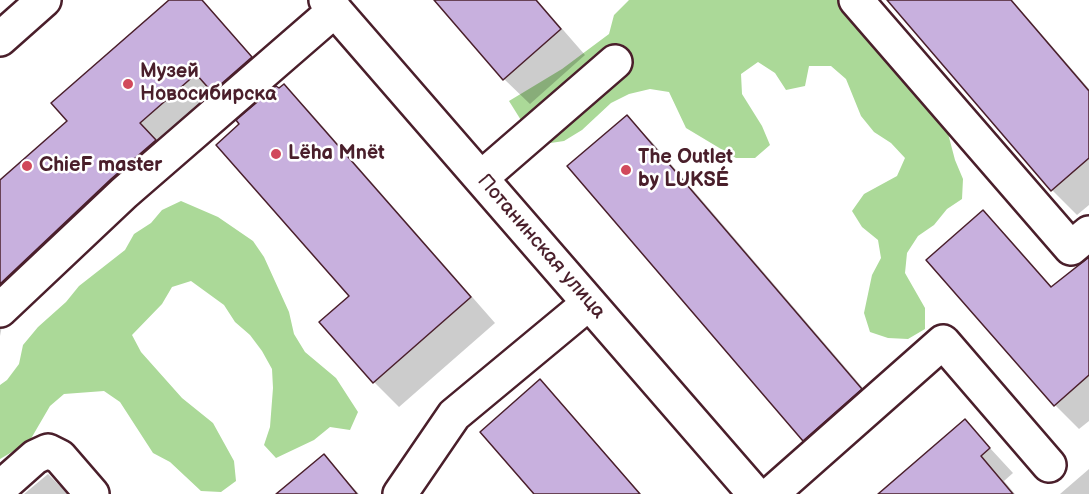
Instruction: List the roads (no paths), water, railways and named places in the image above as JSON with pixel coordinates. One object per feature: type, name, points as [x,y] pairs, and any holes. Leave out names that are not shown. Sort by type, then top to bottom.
[{"type":"street","points":[[0,39],[45,0]]},
{"type":"street","points":[[856,0],[1071,248],[1089,233]]},
{"type":"street","points":[[0,310],[330,5]]},
{"type":"street","name":"Потанинская улица","points":[[330,5],[755,494]]},
{"type":"street","points":[[481,178],[615,62]]},
{"type":"street","points":[[400,494],[454,415],[589,303]]},
{"type":"street","points":[[771,494],[943,342],[1049,465]]},
{"type":"street","points":[[0,488],[35,457],[48,451],[60,457],[92,494]]},
{"type":"place","name":"Музей Новосибирска","points":[[128,84]]},
{"type":"place","name":"Lёha Mnёt","points":[[276,154]]},
{"type":"place","name":"ChieF master","points":[[27,166]]},
{"type":"place","name":"The Outlet by LUKSÉ","points":[[626,170]]}]
